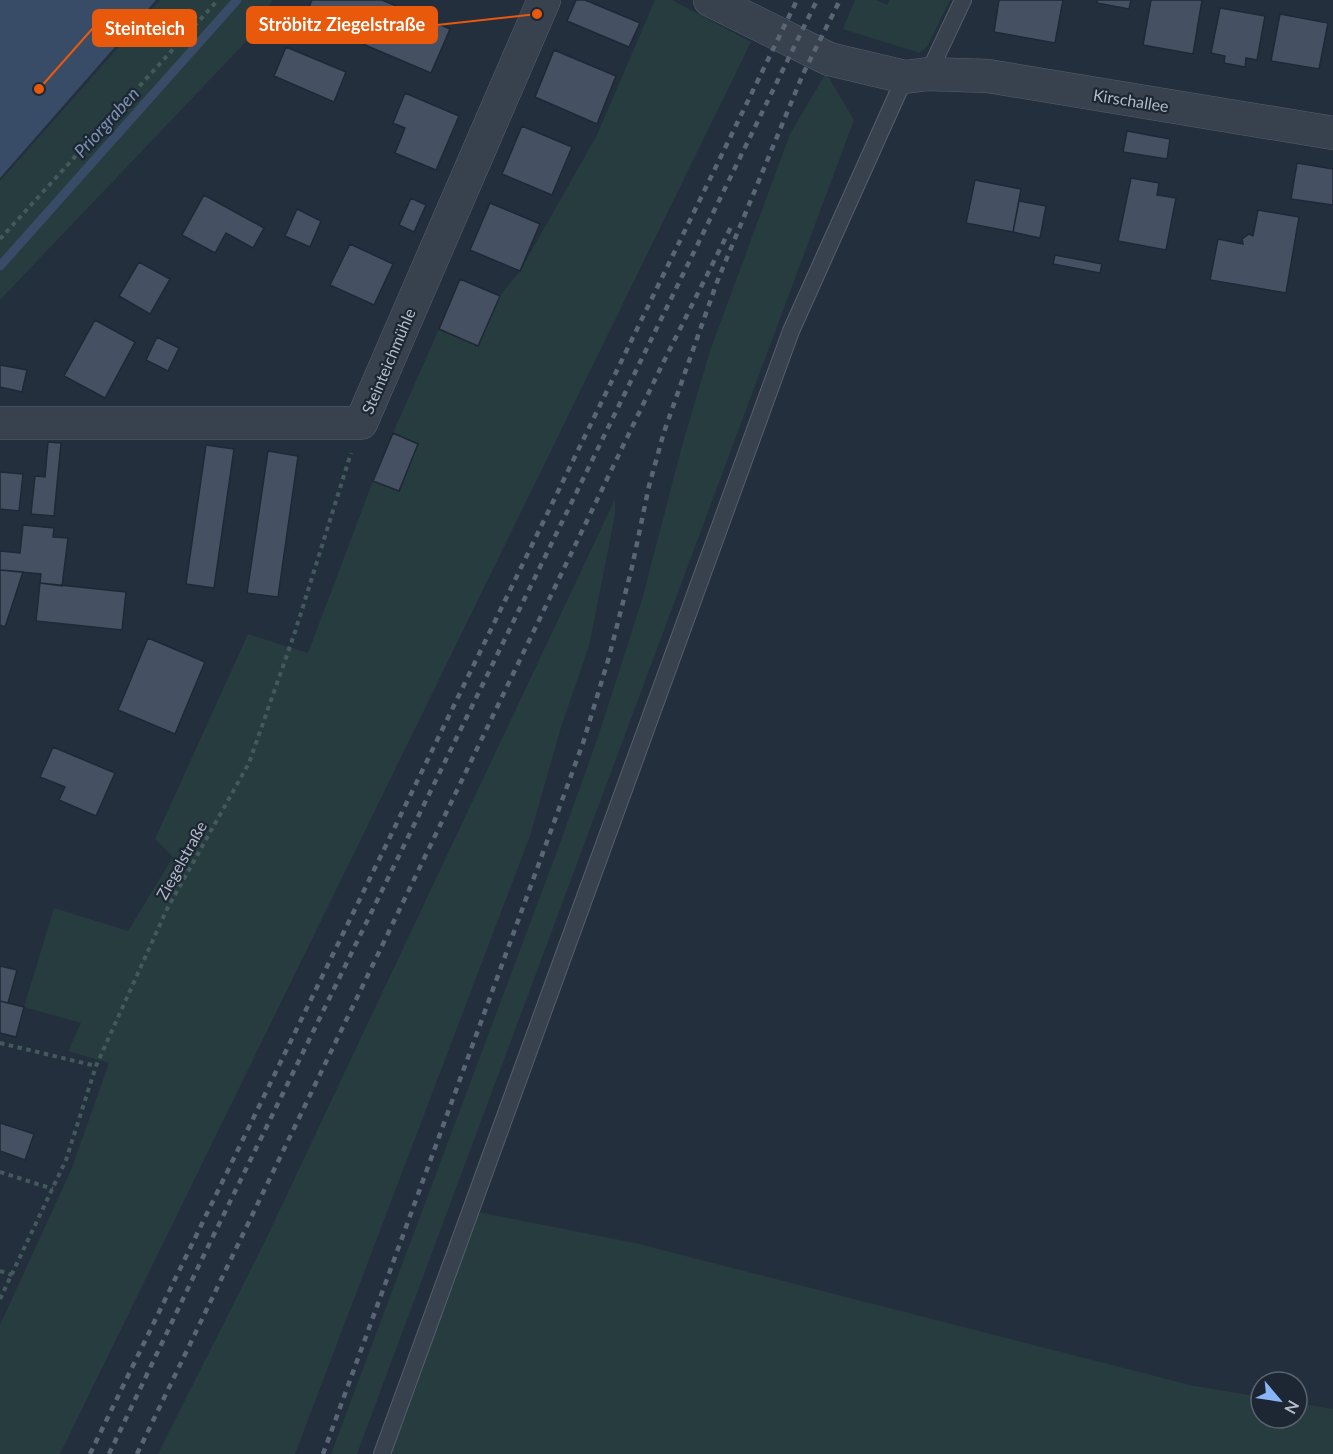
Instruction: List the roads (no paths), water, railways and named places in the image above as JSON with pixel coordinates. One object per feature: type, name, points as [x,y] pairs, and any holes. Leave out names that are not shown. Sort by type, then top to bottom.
[{"type":"street","name":"Steinteichmühle","points":[[0,423],[361,423],[544,0]]},
{"type":"street","name":"Kirschallee","points":[[711,0],[829,58],[916,75],[988,76],[1333,133]]},
{"type":"lane","points":[[382,1454],[792,331],[916,75],[963,0]]},
{"type":"water","points":[[0,0],[156,0],[0,178]]},
{"type":"waterway","name":"Priorgraben","points":[[0,266],[237,0]]},
{"type":"railway","points":[[90,1454],[797,0]]},
{"type":"railway","points":[[109,1454],[817,0]]},
{"type":"railway","points":[[323,1454],[583,743],[609,657],[664,432],[717,282],[803,74],[840,0]]},
{"type":"railway","points":[[137,1454],[663,363],[733,223]]},
{"type":"place","name":"Ströbitz Ziegelstraße","points":[[537,14]]},
{"type":"place","name":"Steinteich","points":[[39,89]]}]
